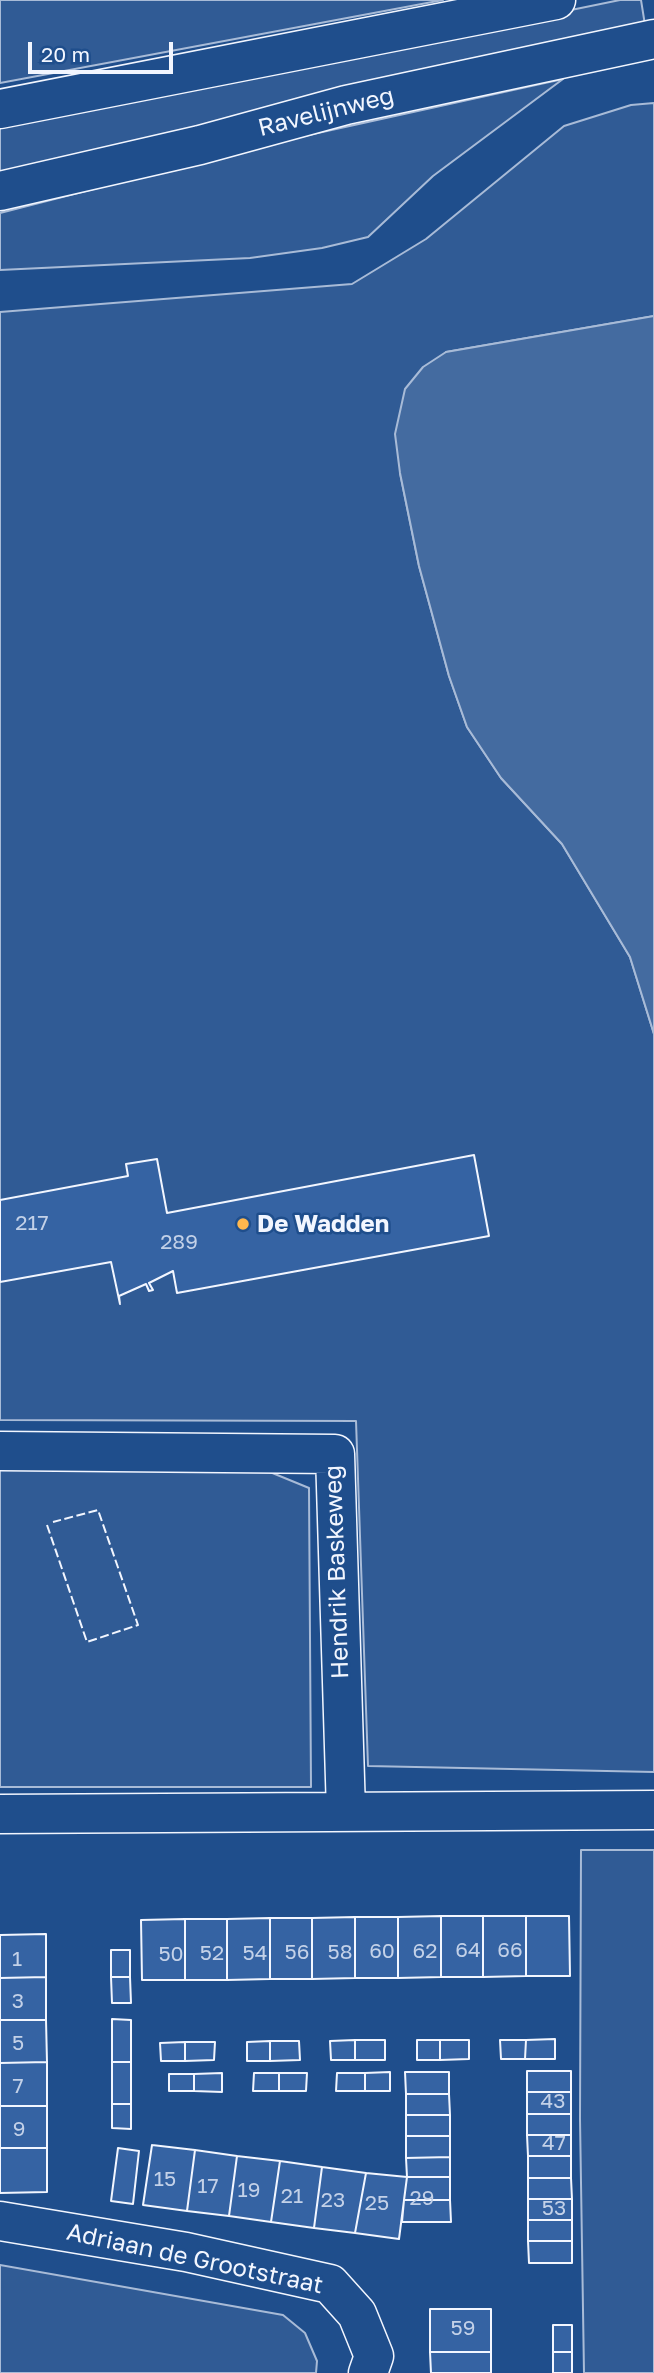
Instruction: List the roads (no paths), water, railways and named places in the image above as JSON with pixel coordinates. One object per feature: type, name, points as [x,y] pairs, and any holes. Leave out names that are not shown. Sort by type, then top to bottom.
[{"type":"street","points":[[0,109],[556,0]]},
{"type":"street","name":"Ravelijnweg","points":[[0,191],[200,145],[346,105],[654,38]]},
{"type":"street","name":"Hendrik Baskeweg","points":[[0,1451],[335,1454],[346,1812]]},
{"type":"street","points":[[0,1814],[654,1810]]},
{"type":"street","name":"Adriaan de Grootstraat","points":[[0,2221],[186,2252],[330,2284],[358,2314],[374,2356],[368,2373]]},
{"type":"place","name":"De Wadden","points":[[243,1224]]}]
